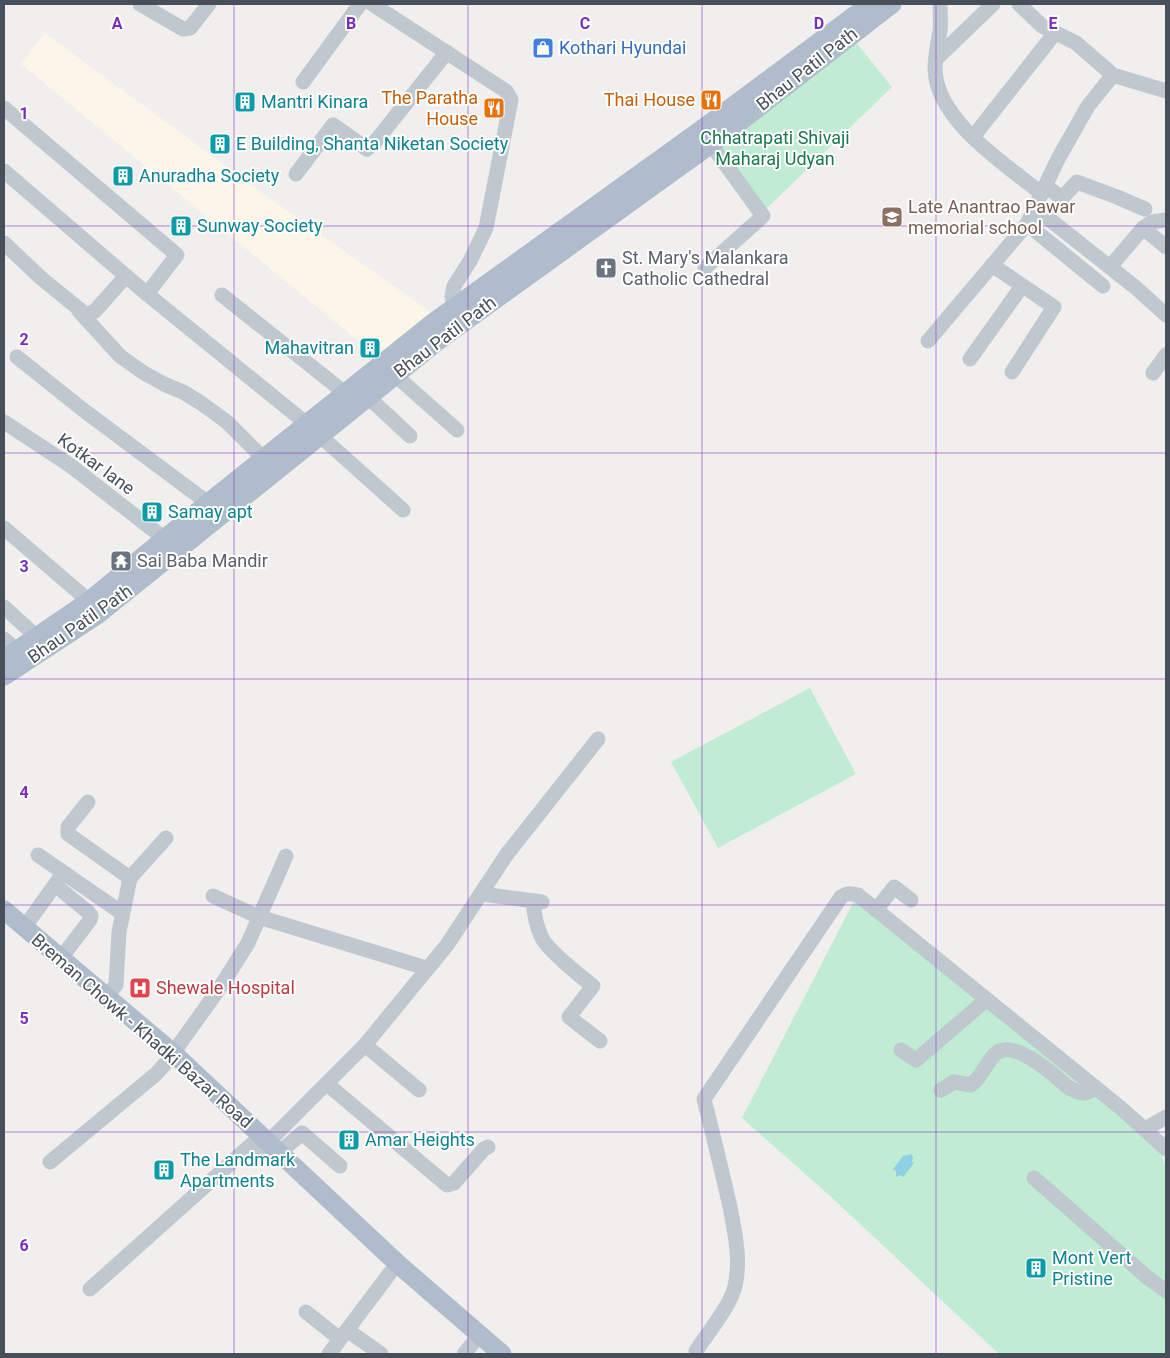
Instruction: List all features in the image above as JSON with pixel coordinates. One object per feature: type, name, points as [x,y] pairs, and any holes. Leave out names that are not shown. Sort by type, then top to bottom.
[{"type":"main road","name":"Bhau Patil Path","points":[[706,137],[870,4]]},
{"type":"main road","name":"Bhau Patil Path","points":[[6,662],[41,643],[94,608],[313,429],[345,393],[460,314],[892,4]]},
{"type":"main road","name":"Bhau Patil Path","points":[[171,545],[208,503],[264,458],[368,397],[395,375],[460,314]]},
{"type":"main road","name":"Bhau Patil Path","points":[[6,662],[41,643]]},
{"type":"main road","name":"Breman Chowk - Khadki Bazar Road","points":[[4,910],[106,997],[265,1148],[390,1273],[484,1351]]},
{"type":"main road","name":"Breman Chowk - Khadki Bazar Road","points":[[4,926],[169,1058]]},
{"type":"main road","name":"Breman Chowk - Khadki Bazar Road","points":[[265,1148],[398,1264],[484,1351]]},
{"type":"street","points":[[140,4],[183,29],[190,28],[209,4]]},
{"type":"street","points":[[303,82],[360,4]]},
{"type":"street","points":[[372,4],[506,91],[511,100],[486,228],[454,286],[452,296],[460,314]]},
{"type":"street","points":[[940,4],[940,28],[935,69],[940,93],[949,110],[973,137],[1043,190],[1063,197],[1077,182],[1144,209]]},
{"type":"street","points":[[936,60],[993,4]]},
{"type":"street","points":[[1019,4],[1042,26],[1076,43],[1114,75],[1166,91]]},
{"type":"street","points":[[973,137],[1055,33]]},
{"type":"street","points":[[296,174],[333,126],[367,149],[375,142],[447,52]]},
{"type":"street","points":[[928,341],[1027,224],[1058,159],[1088,106],[1114,75]]},
{"type":"street","points":[[4,108],[177,255],[148,294]]},
{"type":"street","points":[[705,268],[763,216],[706,137]]},
{"type":"street","points":[[4,171],[126,276],[313,429],[403,510]]},
{"type":"street","points":[[1035,208],[1110,267],[1166,315]]},
{"type":"street","points":[[1110,267],[1143,228],[1152,222],[1166,220]]},
{"type":"street","points":[[1027,224],[1104,286]]},
{"type":"street","points":[[1143,228],[1166,247]]},
{"type":"street","points":[[4,243],[79,311],[120,356],[144,373],[202,403],[227,422],[264,458]]},
{"type":"street","points":[[992,266],[1054,307],[1012,372]]},
{"type":"street","points":[[79,311],[88,314],[95,311],[126,276]]},
{"type":"street","points":[[970,359],[1022,286]]},
{"type":"street","points":[[222,295],[345,393]]},
{"type":"street","points":[[1153,373],[1166,354]]},
{"type":"street","points":[[17,357],[208,503]]},
{"type":"street","points":[[395,375],[457,430]]},
{"type":"street","points":[[368,397],[410,436]]},
{"type":"street","name":"Kotkar lane","points":[[4,422],[71,466],[171,545]]},
{"type":"street","points":[[4,528],[94,608]]},
{"type":"street","points":[[4,606],[41,643]]},
{"type":"street","points":[[90,1289],[265,1148],[328,1084],[364,1045],[447,945],[507,854],[598,739]]},
{"type":"street","points":[[88,802],[68,827],[68,834],[130,878]]},
{"type":"street","points":[[106,997],[116,984],[122,913],[130,878],[166,838]]},
{"type":"street","points":[[38,855],[91,916],[90,920],[61,958]]},
{"type":"street","points":[[50,1162],[156,1074],[169,1058],[221,986],[248,943],[286,856]]},
{"type":"street","points":[[59,880],[122,913]]},
{"type":"street","points":[[24,928],[59,880]]},
{"type":"street","points":[[876,910],[894,887],[911,900]]},
{"type":"street","points":[[697,1354],[696,1351],[732,1296],[735,1288],[738,1260],[722,1166],[704,1099],[844,894],[853,893],[876,910],[1095,1087],[1166,1149]]},
{"type":"street","points":[[482,894],[538,902],[535,918],[543,940],[576,973],[593,986],[569,1017],[600,1041]]},
{"type":"street","points":[[213,896],[259,917],[426,968]]},
{"type":"street","points":[[901,1050],[916,1060],[986,1000]]},
{"type":"street","points":[[364,1045],[419,1090]]},
{"type":"street","points":[[941,1090],[954,1082],[972,1085],[995,1054],[1004,1050],[1011,1050],[1036,1061],[1075,1091],[1089,1093],[1095,1087]]},
{"type":"street","points":[[328,1084],[447,1185],[454,1183],[484,1149],[488,1147]]},
{"type":"street","points":[[1145,1129],[1166,1117]]},
{"type":"street","points":[[265,1148],[302,1133],[340,1166]]},
{"type":"street","points":[[1034,1178],[1148,1278],[1166,1291]]},
{"type":"street","points":[[329,1354],[390,1273]]},
{"type":"street","points":[[306,1312],[380,1354]]},
{"type":"shaded area","points":[[45,33],[269,198],[432,313],[379,358],[21,64]]},
{"type":"green space","name":"Chhatrapati Shivaji Maharaj Udyan","points":[[854,40],[892,87],[765,210],[718,145]]},
{"type":"green space","points":[[810,688],[856,774],[718,848],[671,762]]},
{"type":"green space","points":[[856,897],[1149,1122],[1166,1167],[1166,1354],[999,1354],[829,1195],[742,1118]]},
{"type":"water","points":[[911,1154],[913,1157],[912,1162],[914,1163],[903,1177],[901,1175],[896,1177],[896,1171],[893,1169],[904,1155]]},
{"type":"place","name":"Kothari Hyundai","points":[[543,48]]},
{"type":"place","name":"Thai House","points":[[711,100]]},
{"type":"place","name":"Mantri Kinara","points":[[245,102]]},
{"type":"place","name":"The Paratha House","points":[[494,108]]},
{"type":"place","name":"E Building, Shanta Niketan Society","points":[[220,144]]},
{"type":"place","name":"Anuradha Society","points":[[123,176]]},
{"type":"place","name":"Late Anantrao Pawar memorial school","points":[[892,217]]},
{"type":"place","name":"Sunway Society","points":[[181,226]]},
{"type":"place","name":"St. Mary's Malankara Catholic Cathedral","points":[[606,268]]},
{"type":"place","name":"Mahavitran","points":[[370,348]]},
{"type":"place","name":"Samay apt","points":[[152,512]]},
{"type":"place","name":"Sai Baba Mandir","points":[[121,561]]},
{"type":"place","name":"Shewale Hospital","points":[[140,988]]},
{"type":"place","name":"Amar Heights","points":[[349,1140]]},
{"type":"place","name":"The Landmark Apartments","points":[[164,1170]]},
{"type":"place","name":"Mont Vert Pristine","points":[[1036,1268]]}]
